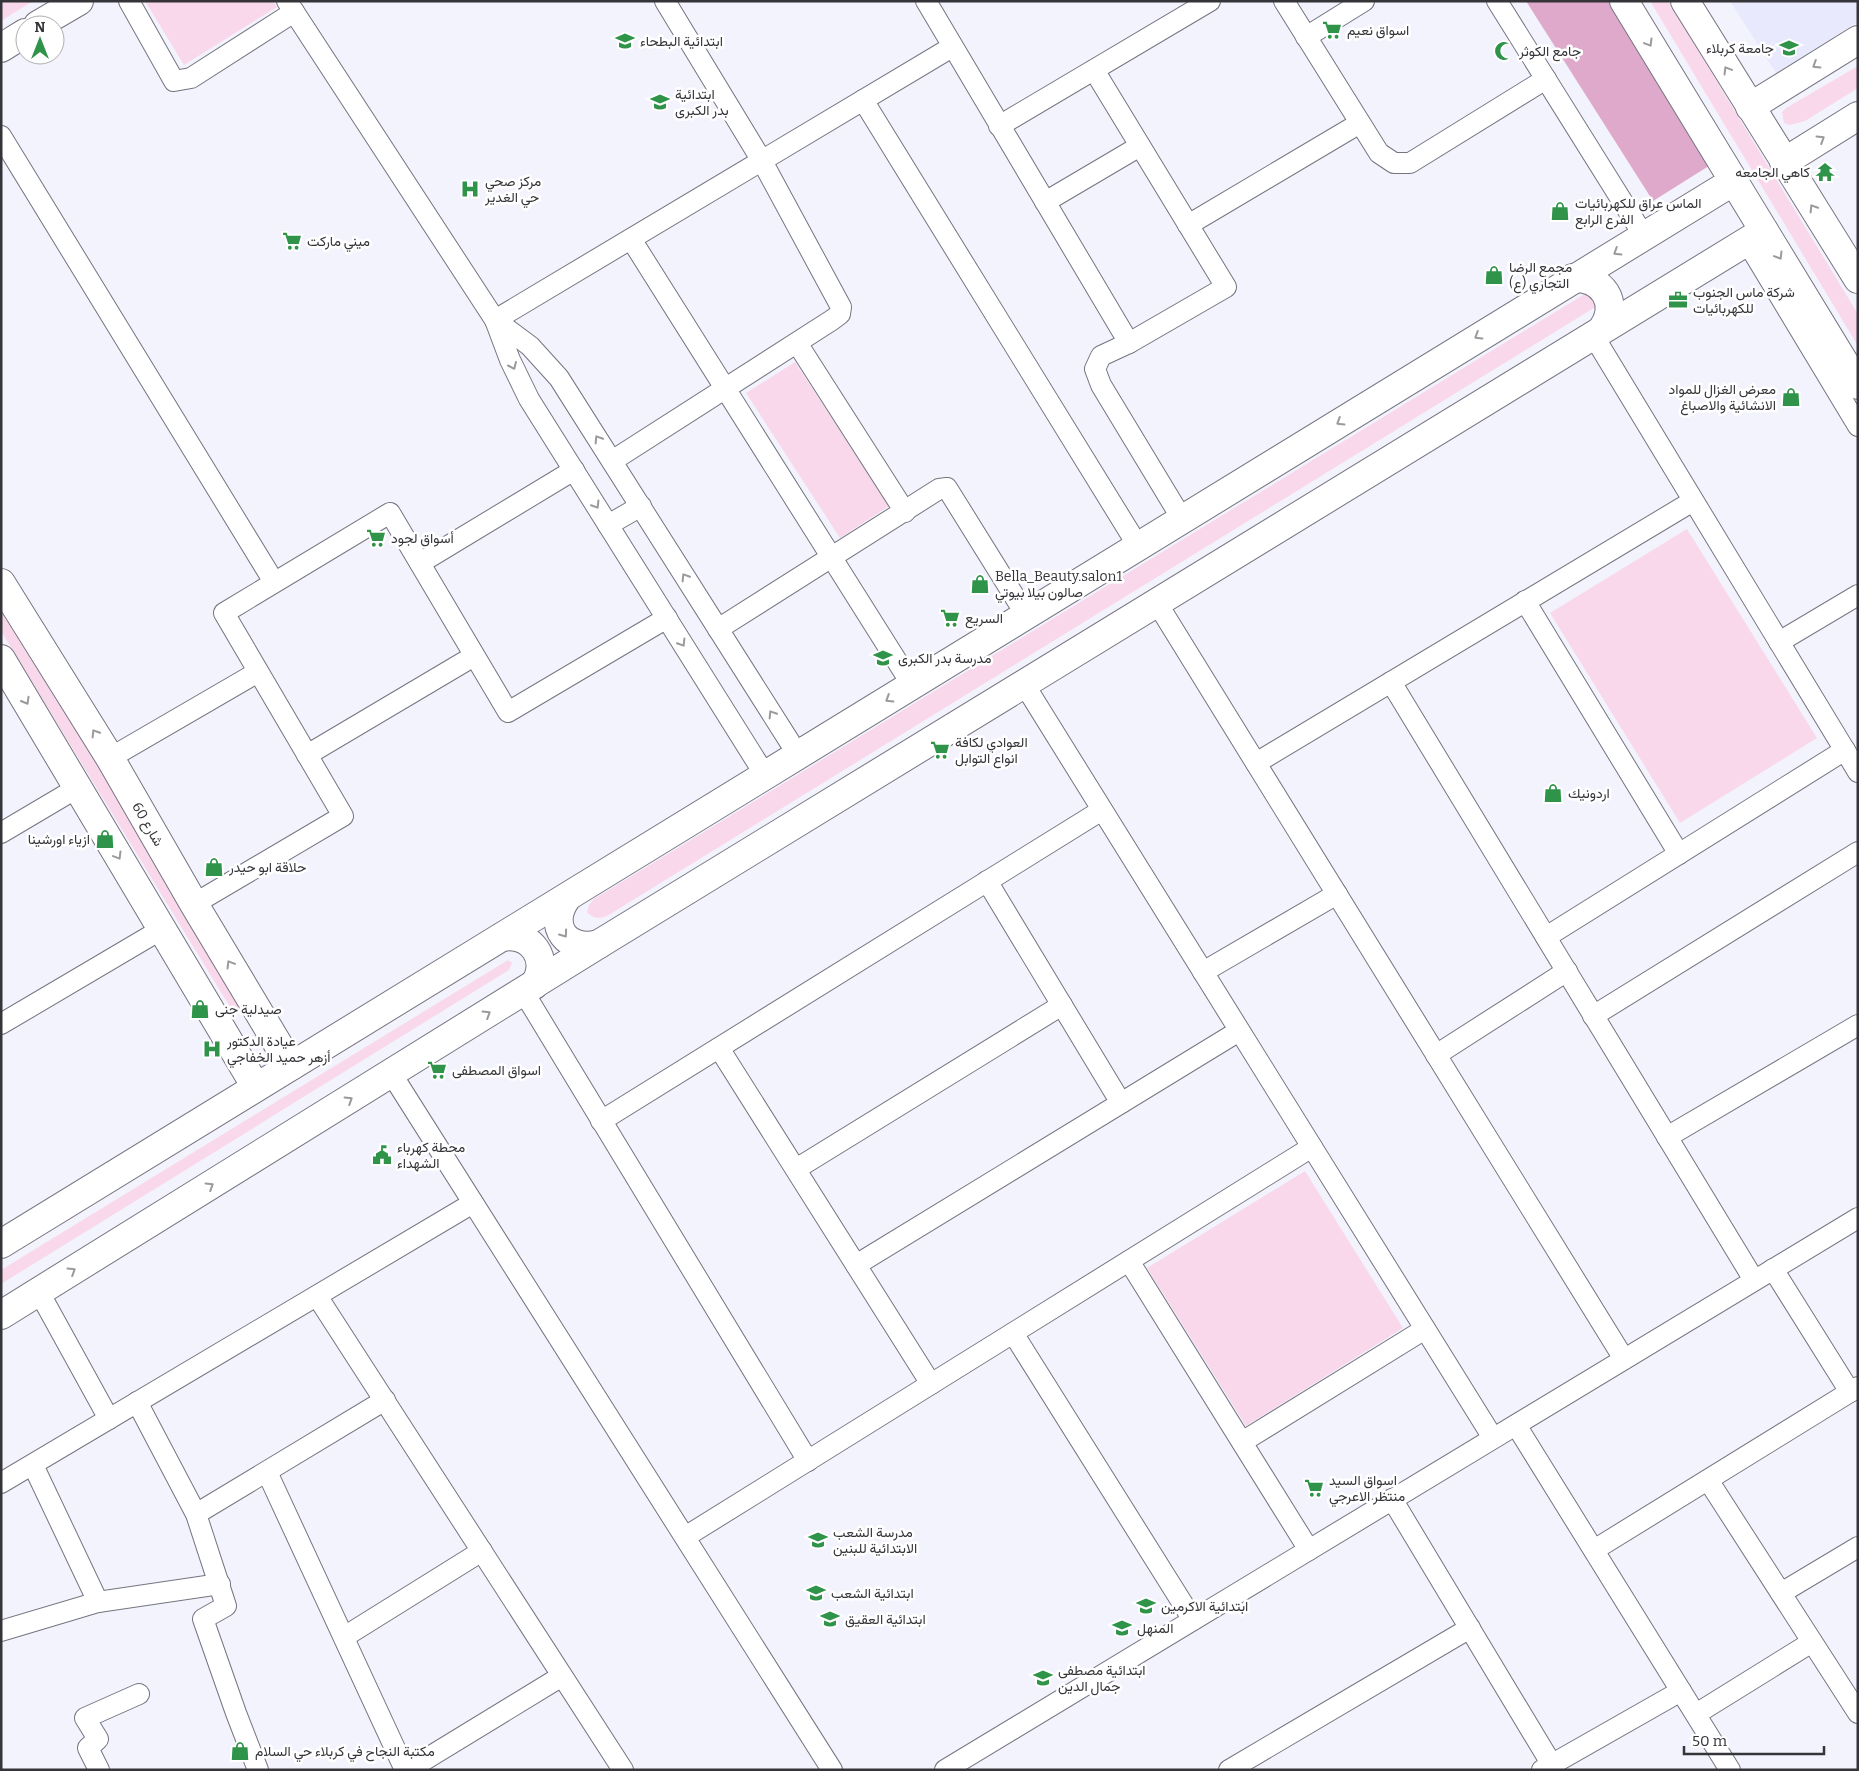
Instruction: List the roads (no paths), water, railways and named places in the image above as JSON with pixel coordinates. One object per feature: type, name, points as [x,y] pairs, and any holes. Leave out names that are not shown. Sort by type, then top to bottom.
[{"type":"main road","points":[[49,15],[79,1]]},
{"type":"main road","points":[[1624,1],[1734,181],[1755,236],[1858,385]]},
{"type":"main road","points":[[1685,1],[1858,279]]},
{"type":"main road","points":[[1,48],[15,39]]},
{"type":"main road","points":[[1750,107],[1858,40]]},
{"type":"main road","points":[[1784,162],[1858,116]]},
{"type":"main road","points":[[1,1244],[1734,181]]},
{"type":"main road","points":[[1,1315],[599,944],[1755,236]]},
{"type":"main road","points":[[1573,278],[1590,279],[1604,289],[1608,296],[1610,313],[1598,332]]},
{"type":"main road","name":"شارع 60","points":[[1,584],[110,758],[194,904],[292,1066]]},
{"type":"main road","points":[[1,659],[256,1087]]},
{"type":"main road","points":[[566,899],[558,917],[563,935],[579,946],[589,947],[599,944]]},
{"type":"main road","points":[[502,937],[511,936],[527,940],[538,953],[541,970],[528,988]]},
{"type":"main road","points":[[217,1021],[232,1022],[240,1019],[250,1008],[252,1000]]},
{"type":"street","points":[[129,1],[174,81],[191,78],[291,7],[496,320],[522,386],[765,775]]},
{"type":"street","points":[[612,460],[797,343],[840,314],[841,307],[762,161],[665,1]]},
{"type":"street","points":[[926,1],[1129,343]]},
{"type":"street","points":[[999,126],[1210,1]]},
{"type":"street","points":[[1284,1],[1379,153],[1394,164],[1410,162],[1546,79]]},
{"type":"street","points":[[1306,37],[1364,1]]},
{"type":"street","points":[[1498,1],[1644,236]]},
{"type":"street","points":[[496,320],[952,46]]},
{"type":"street","points":[[1094,70],[1226,286],[1129,343],[1101,356],[1095,369],[1101,386],[1182,520]]},
{"type":"street","points":[[863,100],[1138,546]]},
{"type":"street","points":[[1188,225],[1360,123]]},
{"type":"street","points":[[1,136],[274,582]]},
{"type":"street","points":[[1045,202],[1140,146]]},
{"type":"street","points":[[1755,236],[1858,426]]},
{"type":"street","points":[[631,239],[912,685]]},
{"type":"street","points":[[496,320],[530,346],[560,378],[798,755]]},
{"type":"street","points":[[1598,332],[1694,500],[1858,772]]},
{"type":"street","points":[[797,343],[905,512]]},
{"type":"street","points":[[420,564],[574,470]]},
{"type":"street","points":[[718,629],[939,489],[947,488],[1026,615]]},
{"type":"street","points":[[1256,763],[1694,500]]},
{"type":"street","points":[[608,525],[641,506]]},
{"type":"street","points":[[194,904],[343,816],[224,613],[274,582],[390,513],[508,712],[667,618]]},
{"type":"street","points":[[1779,642],[1858,595]]},
{"type":"street","points":[[1526,601],[1679,854]]},
{"type":"street","points":[[1157,603],[1624,1359]]},
{"type":"street","points":[[307,755],[474,656]]},
{"type":"street","points":[[110,758],[258,672]]},
{"type":"street","points":[[1391,682],[1754,1280]]},
{"type":"street","points":[[1024,684],[1493,1438]]},
{"type":"street","points":[[1546,937],[1845,750]]},
{"type":"street","points":[[1,833],[77,788]]},
{"type":"street","points":[[602,1121],[1102,810]]},
{"type":"street","points":[[1594,1016],[1858,852]]},
{"type":"street","points":[[987,881],[1121,1103]]},
{"type":"street","points":[[1203,972],[1337,894]]},
{"type":"street","points":[[1,1024],[162,929]]},
{"type":"street","points":[[1436,1055],[1567,971]]},
{"type":"street","points":[[528,988],[602,1121],[808,1461]]},
{"type":"street","points":[[796,1170],[1062,1005]]},
{"type":"street","points":[[1668,1137],[1858,1025]]},
{"type":"street","points":[[856,1265],[1239,1031]]},
{"type":"street","points":[[719,1048],[931,1384]]},
{"type":"street","points":[[391,1073],[832,1770]]},
{"type":"street","points":[[685,1537],[1312,1148]]},
{"type":"street","points":[[1,1483],[473,1203]]},
{"type":"street","points":[[946,1770],[1858,1218]]},
{"type":"street","points":[[1129,1261],[1310,1550]]},
{"type":"street","points":[[1594,1550],[1854,1390],[1773,1269]]},
{"type":"street","points":[[40,1292],[109,1419]]},
{"type":"street","points":[[318,1296],[623,1770]]},
{"type":"street","points":[[1242,1442],[1425,1329]]},
{"type":"street","points":[[1013,1333],[1193,1620]]},
{"type":"street","points":[[196,1514],[385,1400]]},
{"type":"street","points":[[137,1402],[196,1514],[220,1584],[226,1606],[203,1619],[258,1770]]},
{"type":"street","points":[[1516,1425],[1730,1770]]},
{"type":"street","points":[[33,1465],[98,1602]]},
{"type":"street","points":[[267,1472],[407,1770],[562,1676]]},
{"type":"street","points":[[1708,1480],[1858,1713]]},
{"type":"street","points":[[1392,1499],[1470,1628],[1550,1768],[1681,1691]]},
{"type":"street","points":[[1781,1593],[1858,1547]]},
{"type":"street","points":[[344,1637],[482,1551]]},
{"type":"street","points":[[1,1631],[98,1602],[220,1584]]},
{"type":"street","points":[[1229,1770],[1470,1628]]},
{"type":"street","points":[[1696,1714],[1812,1642]]},
{"type":"street","points":[[98,1770],[88,1748],[98,1740],[85,1718],[139,1694]]},
{"type":"place","name":"اسواق نعيم","points":[[1332,30]]},
{"type":"place","name":"ابتدائية البطحاء","points":[[625,41]]},
{"type":"place","name":"جامعة كربلاء","points":[[1789,48]]},
{"type":"place","name":"جامع الكوثر","points":[[1504,51]]},
{"type":"place","name":"ابتدائية بدر الكبرى","points":[[660,102]]},
{"type":"place","name":"كاهي الجامعه","points":[[1825,172]]},
{"type":"place","name":"مركز صحي حي الغدير","points":[[470,189]]},
{"type":"place","name":"الماس عراق للكهربائيات الفرع الرابع","points":[[1560,211]]},
{"type":"place","name":"ميني ماركت","points":[[292,241]]},
{"type":"place","name":"مجمع الرضا (ع) التجاري","points":[[1494,275]]},
{"type":"place","name":"شركة ماس الجنوب للكهربائيات","points":[[1678,300]]},
{"type":"place","name":"معرض الغزال للمواد الانشائية والاصباغ","points":[[1791,397]]},
{"type":"place","name":"أسواق لجود","points":[[376,538]]},
{"type":"place","name":"Bella_Beauty.salon1 صالون بيلا بيوتي","points":[[980,584]]},
{"type":"place","name":"السريع","points":[[950,618]]},
{"type":"place","name":"مدرسة بدر الكبرى","points":[[883,658]]},
{"type":"place","name":"العوادي لكافة انواع التوابل","points":[[940,750]]},
{"type":"place","name":"اردونيك","points":[[1553,793]]},
{"type":"place","name":"ازياء اورشينا","points":[[105,839]]},
{"type":"place","name":"حلاقة ابو حيدر","points":[[214,867]]},
{"type":"place","name":"صيدلية جنى","points":[[200,1009]]},
{"type":"place","name":"عيادة الدكتور أزهر حميد الخفاجي","points":[[212,1049]]},
{"type":"place","name":"اسواق المصطفى","points":[[437,1070]]},
{"type":"place","name":"محطة كهرباء الشهداء","points":[[382,1155]]},
{"type":"place","name":"اسواق السيد منتظر الاعرجي","points":[[1314,1488]]},
{"type":"place","name":"مدرسة الشعب الابتدائية للبنين","points":[[818,1540]]},
{"type":"place","name":"ابتدائية الشعب","points":[[816,1593]]},
{"type":"place","name":"ابتدائية الاكرمين","points":[[1146,1606]]},
{"type":"place","name":"ابتدائية العقيق","points":[[830,1619]]},
{"type":"place","name":"المنهل","points":[[1122,1628]]},
{"type":"place","name":"ابتدائية مصطفى جمال الدين","points":[[1043,1678]]},
{"type":"place","name":"مكتبة النجاح في كربلاء حي السلام","points":[[240,1751]]}]
